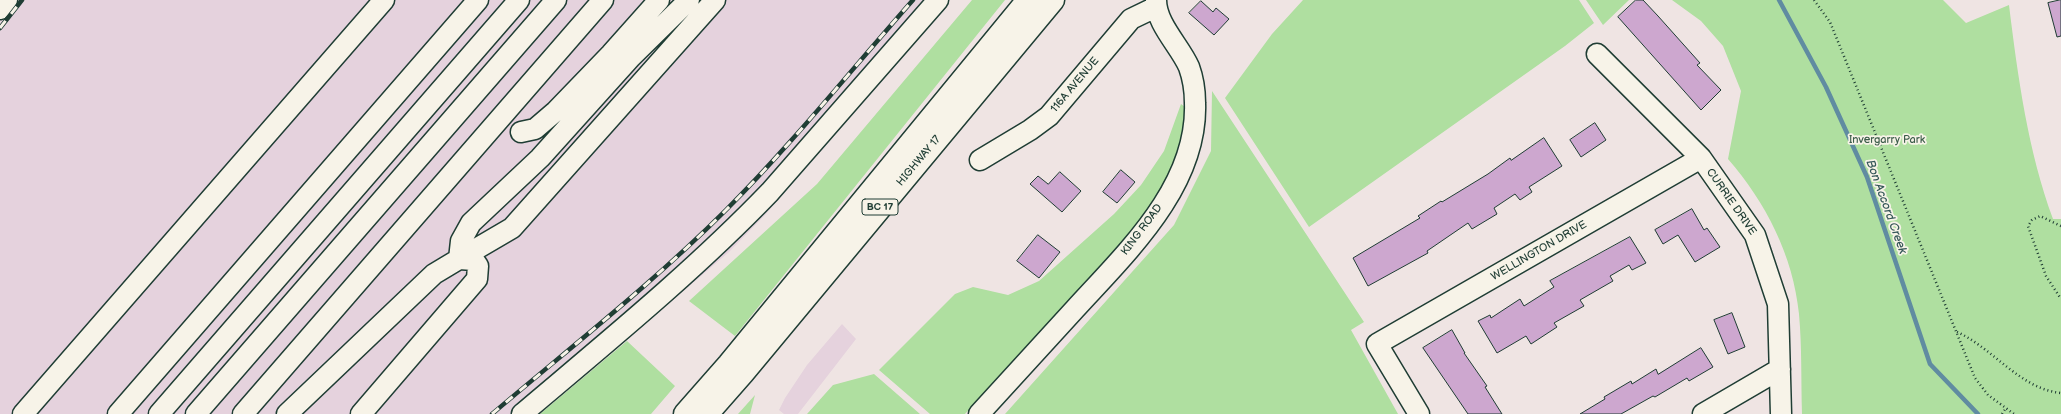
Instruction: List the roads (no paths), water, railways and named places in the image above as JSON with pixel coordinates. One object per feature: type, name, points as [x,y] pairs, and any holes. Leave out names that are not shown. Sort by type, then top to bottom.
[{"type":"highway","name":"HIGHWAY 17","points":[[684,414],[729,364],[1028,0]]},
{"type":"highway","name":"HIGHWAY 17","points":[[707,414],[1053,0]]},
{"type":"street","points":[[0,9],[7,0]]},
{"type":"street","points":[[23,414],[384,0]]},
{"type":"street","points":[[118,414],[478,0]]},
{"type":"street","points":[[159,414],[519,0]]},
{"type":"street","points":[[196,414],[556,0]]},
{"type":"street","points":[[243,414],[603,0]]},
{"type":"street","points":[[521,132],[536,129],[556,111],[612,54],[660,0]]},
{"type":"street","points":[[459,259],[461,241],[471,223],[540,158],[631,57],[689,0]]},
{"type":"street","points":[[287,414],[374,328],[434,274],[512,228],[715,0]]},
{"type":"street","points":[[522,414],[683,277],[741,222],[770,192],[938,0]]},
{"type":"street","name":"116A AVENUE","points":[[980,160],[1030,130],[1049,116],[1131,19],[1156,4]]},
{"type":"street","name":"KING ROAD","points":[[979,414],[1140,236],[1171,191],[1187,158],[1195,118],[1193,84],[1189,67],[1156,4]]},
{"type":"street","name":"CURRIE DRIVE","points":[[1597,54],[1701,158],[1756,235],[1778,304],[1781,414]]},
{"type":"street","points":[[556,111],[568,127]]},
{"type":"street","name":"WELLINGTON DRIVE","points":[[1419,414],[1377,344],[1701,158]]},
{"type":"street","points":[[361,414],[477,279],[478,266],[474,260],[459,259]]},
{"type":"street","points":[[1703,414],[1780,369]]},
{"type":"waterway","name":"Bon Accord Creek","points":[[1779,0],[1826,87],[1867,177],[1930,364],[1978,414]]},
{"type":"railway","points":[[0,28],[22,0]]},
{"type":"railway","points":[[492,414],[641,289],[726,210],[798,133],[913,0]]},
{"type":"park label","name":"Invergarry Park","points":[[1887,140]]}]
